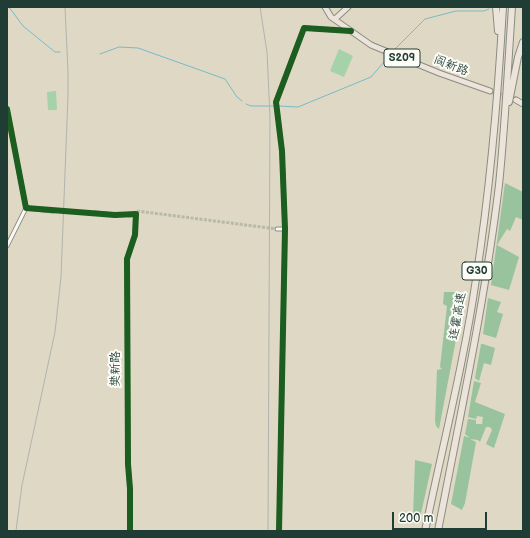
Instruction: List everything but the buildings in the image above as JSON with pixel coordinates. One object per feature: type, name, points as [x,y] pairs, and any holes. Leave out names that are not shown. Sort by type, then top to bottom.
[{"type":"highway","points":[[496,7],[500,61]]},
{"type":"highway","name":"连霍高速","points":[[425,531],[476,279],[491,155],[500,61],[502,7]]},
{"type":"highway","name":"连霍高速","points":[[438,531],[485,281],[498,185],[512,7]]},
{"type":"highway","points":[[503,133],[518,57],[523,42]]},
{"type":"main road","name":"阎新路","points":[[325,7],[331,17],[370,45],[439,73],[490,91]]},
{"type":"main road","points":[[335,19],[348,7]]},
{"type":"main road","points":[[516,100],[523,104]]},
{"type":"street","points":[[279,531],[285,229],[282,151],[276,102],[304,28],[351,31]]},
{"type":"street","points":[[7,109],[26,208],[7,246]]},
{"type":"street","points":[[26,208],[53,211]]},
{"type":"street","points":[[95,213],[115,215]]},
{"type":"street","name":"樊新路","points":[[129,215],[136,213],[135,235],[127,259],[128,464],[130,489],[130,531]]},
{"type":"street","points":[[277,228],[285,229]]},
{"type":"green space","points":[[339,49],[353,56],[344,77],[330,71]]},
{"type":"green space","points":[[56,91],[57,110],[48,110],[47,92]]},
{"type":"green space","points":[[505,183],[523,192],[523,220],[516,217],[510,231],[507,229],[497,245],[519,257],[509,290],[491,285]]},
{"type":"green space","points":[[444,292],[465,292],[439,429],[436,426],[435,421],[437,370],[442,369],[440,367],[447,306],[443,304]]},
{"type":"green space","points":[[488,298],[501,302],[497,312],[503,314],[496,338],[483,334]]},
{"type":"green space","points":[[481,344],[495,348],[491,365],[484,363],[479,381],[475,378]]},
{"type":"green space","points":[[474,381],[481,383],[475,402],[505,414],[494,448],[486,444],[492,430],[490,427],[486,427],[480,442],[478,440],[470,439],[476,442],[465,503],[462,510],[451,504],[464,436],[470,438],[465,434],[468,419],[476,420],[476,424],[482,424],[483,417],[477,416],[476,419],[468,417]]},
{"type":"green space","points":[[415,460],[432,464],[420,518],[413,517]]},
{"type":"waterway","points":[[9,7],[23,26],[55,52],[60,52]]},
{"type":"waterway","points":[[393,51],[425,19],[456,11],[484,11],[489,9]]},
{"type":"waterway","points":[[100,54],[119,47],[138,48],[225,79],[237,97],[242,101]]},
{"type":"waterway","points":[[279,106],[298,107],[371,77],[390,55]]},
{"type":"waterway","points":[[246,104],[251,106],[274,106]]},
{"type":"tunnel","points":[[490,91],[509,98]]},
{"type":"tunnel","points":[[53,211],[95,213]]},
{"type":"tunnel","points":[[137,211],[277,229]]},
{"type":"tunnel","points":[[115,215],[129,215]]},
{"type":"railway","points":[[16,531],[22,485],[55,332],[61,277],[68,95],[65,7]]},
{"type":"railway","points":[[260,7],[267,52],[270,117],[268,531]]},
{"type":"cycle path","points":[[279,531],[285,229],[282,151],[276,102],[304,28],[351,31]]},
{"type":"cycle path","points":[[7,109],[26,208],[115,215],[136,214],[135,235],[127,259],[128,464],[130,489],[130,531]]}]
